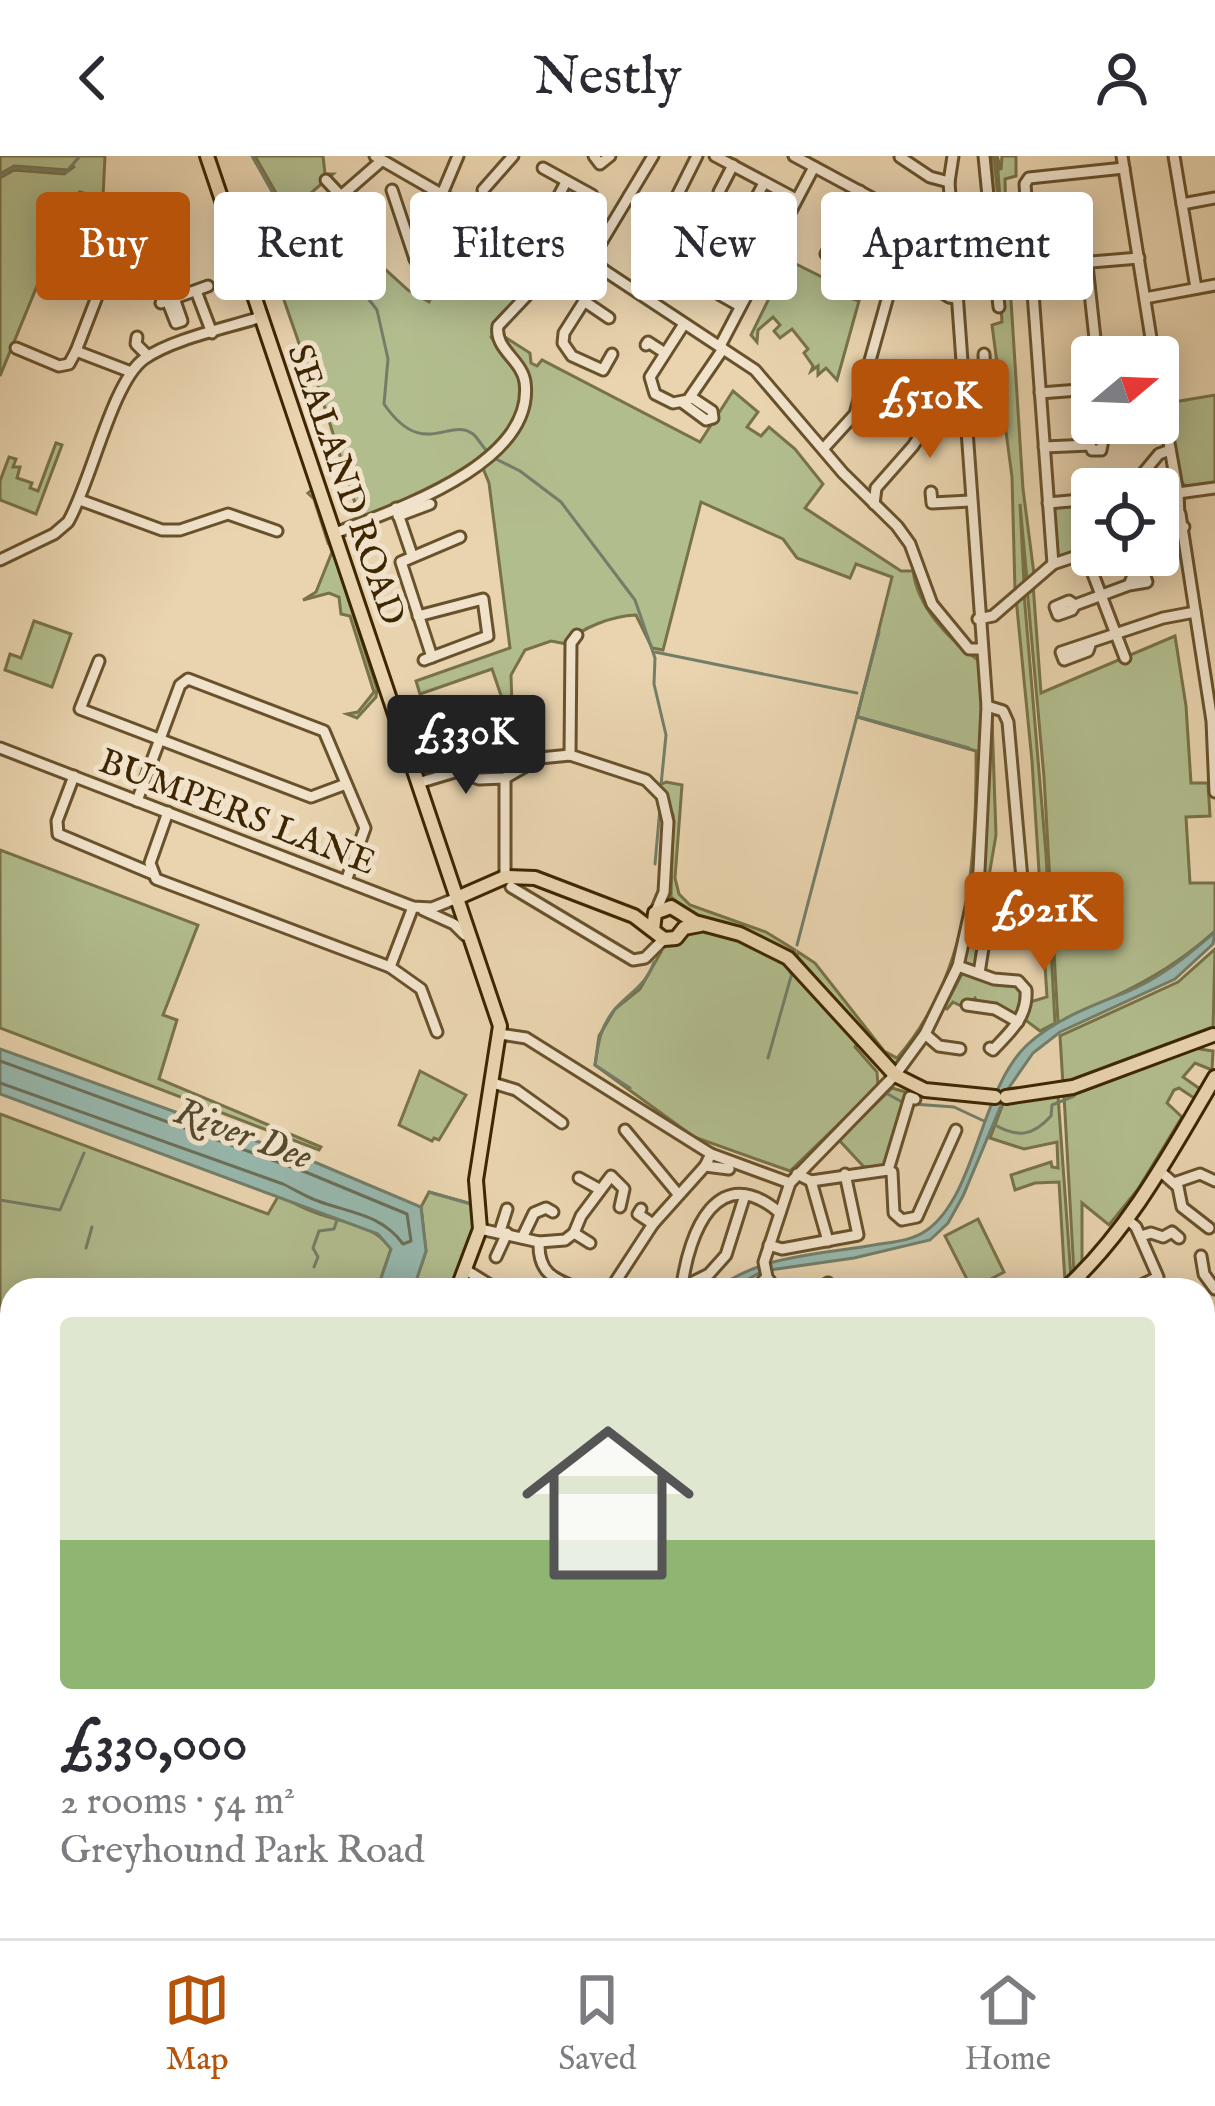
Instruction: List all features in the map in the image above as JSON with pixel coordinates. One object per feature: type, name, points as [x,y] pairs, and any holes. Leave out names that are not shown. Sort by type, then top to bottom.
[{"type":"main road","name":"SEALAND ROAD","points":[[207,156],[476,948],[500,1034],[476,1180],[479,1229],[462,1278]]},
{"type":"main road","points":[[457,898],[508,882],[546,881],[634,916],[657,934],[676,938],[684,928],[701,925]]},
{"type":"main road","name":"SEALAND ROAD","points":[[457,898],[500,1034]]},
{"type":"main road","points":[[634,916],[676,910],[701,925],[740,934],[788,958],[895,1075],[925,1090],[1000,1097],[1073,1087],[1199,1042],[1214,1041]]},
{"type":"main road","points":[[676,910],[684,928]]},
{"type":"main road","points":[[655,912],[657,934]]},
{"type":"main road","points":[[1077,1278],[1161,1172],[1215,1077]]},
{"type":"street","points":[[443,192],[458,156]]},
{"type":"street","points":[[486,188],[513,156]]},
{"type":"street","points":[[594,156],[600,164],[610,156]]},
{"type":"street","points":[[607,232],[653,156]]},
{"type":"street","points":[[678,192],[698,156]]},
{"type":"street","points":[[715,156],[782,192]]},
{"type":"street","points":[[794,156],[860,191]]},
{"type":"street","points":[[951,192],[953,156]]},
{"type":"street","points":[[984,156],[997,305]]},
{"type":"street","points":[[1174,156],[1196,288]]},
{"type":"street","points":[[345,192],[378,159],[438,192]]},
{"type":"street","points":[[901,159],[930,177],[950,182]]},
{"type":"street","points":[[1025,192],[1030,178],[1123,162],[1151,336]]},
{"type":"street","points":[[719,191],[733,166]]},
{"type":"street","points":[[797,197],[814,166]]},
{"type":"street","points":[[543,168],[586,192]]},
{"type":"street","points":[[326,180],[337,192]]},
{"type":"street","points":[[561,192],[566,182]]},
{"type":"street","points":[[759,192],[764,183]]},
{"type":"street","points":[[392,190],[410,244]]},
{"type":"street","points":[[1182,204],[1215,198]]},
{"type":"street","points":[[1093,264],[1139,258]]},
{"type":"street","points":[[607,272],[768,382],[910,544],[932,604],[969,649],[982,649]]},
{"type":"street","points":[[1145,298],[1215,285]]},
{"type":"street","points":[[190,292],[202,288],[212,333]]},
{"type":"street","points":[[16,349],[59,366],[69,364],[96,300]]},
{"type":"street","points":[[397,512],[481,463],[505,444],[517,426],[524,380],[496,333],[521,300]]},
{"type":"street","points":[[729,300],[740,306]]},
{"type":"street","points":[[684,324],[650,377],[650,388],[673,403],[687,400],[721,348],[743,300]]},
{"type":"street","points":[[824,448],[855,414],[887,300]]},
{"type":"street","points":[[767,1276],[764,1262],[794,1179],[895,1075],[926,1034],[958,967],[979,871],[987,706],[956,300]]},
{"type":"street","points":[[1033,300],[1053,564]]},
{"type":"street","points":[[1091,300],[1095,336]]},
{"type":"street","points":[[609,318],[584,301],[562,344],[569,354],[603,372],[612,354]]},
{"type":"street","points":[[0,560],[61,529],[80,500],[131,372],[148,356],[260,316]]},
{"type":"street","points":[[137,337],[136,344],[148,356]]},
{"type":"street","points":[[646,345],[665,353]]},
{"type":"street","points":[[76,351],[131,372]]},
{"type":"street","points":[[949,399],[956,367],[984,359],[985,379]]},
{"type":"street","points":[[1040,393],[1071,391]]},
{"type":"street","points":[[873,503],[876,488],[915,443],[941,403],[963,398]]},
{"type":"street","points":[[1165,444],[1171,468]]},
{"type":"street","points":[[1044,447],[1090,445]]},
{"type":"street","points":[[1150,468],[1166,451]]},
{"type":"street","points":[[1179,493],[1215,488]]},
{"type":"street","points":[[931,492],[932,503],[970,501]]},
{"type":"street","points":[[80,500],[162,530],[180,530],[228,514],[277,531]]},
{"type":"street","points":[[1048,502],[1071,500]]},
{"type":"street","points":[[335,533],[430,503]]},
{"type":"street","points":[[397,512],[412,554]]},
{"type":"street","points":[[1179,532],[1212,721],[1215,792]]},
{"type":"street","points":[[418,616],[483,599],[488,636],[428,658],[398,561],[460,537]]},
{"type":"street","points":[[436,546],[442,562]]},
{"type":"street","points":[[978,619],[993,616],[1053,564],[1071,558]]},
{"type":"street","points":[[1096,576],[1125,658]]},
{"type":"street","points":[[1075,604],[1129,585]]},
{"type":"street","points":[[1090,645],[1163,618],[1195,612]]},
{"type":"street","points":[[570,755],[571,643],[577,635]]},
{"type":"street","points":[[100,670],[80,709],[311,797],[346,784]]},
{"type":"street","points":[[137,801],[180,685],[188,680],[324,731],[365,828],[346,881]]},
{"type":"street","points":[[979,973],[990,904],[1017,890],[1022,879],[1008,722],[1003,711],[987,706]]},
{"type":"street","name":"BUMPERS LANE","points":[[0,748],[416,907],[439,906],[457,898]]},
{"type":"street","points":[[418,783],[458,771],[479,778],[505,778],[540,758],[570,755],[646,780],[667,807],[668,821],[664,892],[655,912]]},
{"type":"street","points":[[74,776],[57,820],[58,834],[167,884],[390,967],[421,989],[437,1033]]},
{"type":"street","points":[[505,778],[508,882],[633,960],[645,958],[657,934]]},
{"type":"street","points":[[151,873],[150,863],[168,812]]},
{"type":"street","points":[[664,892],[676,910]]},
{"type":"street","points":[[439,906],[443,919]]},
{"type":"street","points":[[390,967],[416,907],[465,935]]},
{"type":"street","points":[[984,943],[1026,940]]},
{"type":"street","points":[[958,967],[1025,986],[1025,1009],[1018,1022],[990,1048]]},
{"type":"street","points":[[968,1005],[995,1009],[1018,1022]]},
{"type":"street","points":[[500,1034],[526,1037],[711,1154],[783,1178],[811,1181],[888,1170],[892,1172],[894,1214],[902,1220],[916,1217],[953,1133]]},
{"type":"street","points":[[926,1034],[940,1046],[957,1045]]},
{"type":"street","points":[[493,1083],[516,1090],[562,1123]]},
{"type":"street","points":[[888,1170],[910,1097],[915,1099]]},
{"type":"street","points":[[625,1130],[678,1194]]},
{"type":"street","points":[[618,1278],[653,1224],[711,1154]]},
{"type":"street","points":[[705,1166],[729,1169]]},
{"type":"street","points":[[1161,1172],[1174,1183],[1180,1204],[1209,1228]]},
{"type":"street","points":[[770,1245],[782,1249],[858,1235],[845,1174]]},
{"type":"street","points":[[1174,1183],[1194,1174],[1214,1177]]},
{"type":"street","points":[[479,1229],[559,1242],[574,1233],[611,1176],[624,1189],[620,1204]]},
{"type":"street","points":[[811,1181],[827,1241]]},
{"type":"street","points":[[583,1182],[599,1190]]},
{"type":"street","points":[[682,1278],[695,1227],[720,1202],[745,1196],[762,1199],[779,1213]]},
{"type":"street","points":[[700,1278],[725,1256],[745,1196]]},
{"type":"street","points":[[522,1238],[530,1217],[550,1208]]},
{"type":"street","points":[[500,1255],[507,1209]]},
{"type":"street","points":[[638,1213],[653,1224]]},
{"type":"street","points":[[1126,1218],[1141,1236],[1156,1278]]},
{"type":"street","points":[[1141,1236],[1163,1237],[1174,1232],[1179,1238]]},
{"type":"street","points":[[574,1233],[590,1243]]},
{"type":"street","points":[[539,1242],[536,1263],[564,1278]]},
{"type":"street","points":[[1201,1256],[1210,1278]]},
{"type":"street","points":[[466,1270],[479,1278]]},
{"type":"green space","points":[[0,156],[105,156],[103,192],[36,192],[36,288],[0,376],[0,178],[14,170],[64,174],[75,166],[68,170],[14,166],[0,174]]},
{"type":"green space","points":[[255,156],[323,156],[325,174],[333,174],[312,192],[275,192]]},
{"type":"green space","points":[[991,156],[997,192],[993,192]]},
{"type":"green space","points":[[997,156],[1001,170],[1002,156],[1016,156],[1016,176],[1005,179],[1005,192],[999,192]]},
{"type":"green space","points":[[797,264],[821,276],[821,300],[859,301],[837,380],[826,368],[818,375],[818,366],[811,371],[813,366],[804,353],[808,349],[792,329],[780,338],[774,331],[780,325],[773,317],[758,330],[757,342],[751,335],[768,300],[797,300]]},
{"type":"green space","points":[[386,270],[410,291],[410,300],[521,300],[491,337],[520,384],[519,409],[508,433],[489,453],[438,487],[360,519],[318,386],[284,300],[386,300]]},
{"type":"green space","points":[[1001,300],[1011,300],[1023,489],[1034,574],[1027,580],[1020,504],[1024,584],[1015,590],[1012,477],[992,325],[1002,322]]},
{"type":"green space","points":[[512,318],[502,330],[530,353],[531,363],[537,366],[542,360],[700,442],[733,391],[758,412],[747,427],[761,436],[769,427],[795,449],[823,484],[805,508],[901,571],[913,571],[921,598],[936,622],[978,660],[985,701],[978,857],[954,967],[928,1021],[899,1063],[889,1063],[797,956],[798,952],[815,963],[884,1051],[897,1058],[940,990],[964,913],[974,832],[976,751],[857,717],[892,577],[856,564],[850,578],[797,558],[783,539],[701,502],[663,650],[652,648],[636,615],[598,624],[567,644],[551,641],[525,650],[511,675],[513,738],[508,738],[509,719],[492,669],[420,694],[416,681],[510,648],[489,483],[482,466],[514,431],[530,387],[498,336],[504,322]]},
{"type":"green space","points":[[1215,395],[1215,482],[1180,483],[1174,444],[1179,444],[1179,401]]},
{"type":"green space","points":[[56,443],[62,445],[36,514],[0,500],[0,481],[9,457],[16,459],[13,467],[20,467],[17,478],[32,483],[30,488],[38,491]]},
{"type":"green space","points":[[313,489],[330,542],[328,543],[308,493]]},
{"type":"green space","points":[[1071,502],[1071,554],[1062,557],[1057,555],[1052,508]]},
{"type":"green space","points":[[330,543],[377,689],[376,697],[357,718],[347,714],[358,712],[374,692],[350,616],[341,614],[339,597],[329,593],[303,600],[316,592],[332,552]]},
{"type":"green space","points":[[1033,584],[1041,693],[1175,636],[1191,783],[1208,783],[1210,816],[1186,817],[1190,883],[1215,883],[1215,931],[1159,973],[1058,1023],[1027,588]]},
{"type":"green space","points":[[1024,594],[1055,1023],[1040,1031],[1024,1019],[1030,1002],[1047,997],[1016,598]]},
{"type":"green space","points":[[34,621],[71,634],[52,687],[5,670],[10,654],[21,658]]},
{"type":"green space","points":[[992,718],[996,835],[981,923],[981,958],[974,968],[963,961],[984,867]]},
{"type":"green space","points":[[659,785],[682,785],[675,878],[679,894],[690,905],[766,932],[795,950],[794,954],[753,934],[699,921],[671,897],[673,815]]},
{"type":"green space","points":[[0,850],[198,925],[163,1015],[177,1020],[159,1079],[321,1147],[319,1150],[0,1028]]},
{"type":"green space","points":[[697,931],[746,942],[790,967],[858,1043],[855,1047],[877,1072],[878,1086],[790,1171],[694,1137],[595,1065],[599,1036],[615,1009],[640,989],[659,948]]},
{"type":"green space","points":[[1215,949],[1213,1031],[1063,1085],[1060,1036],[1178,982]]},
{"type":"green space","points":[[964,970],[1016,983],[1025,991],[1017,1017],[979,1004],[975,998],[965,1008],[953,1002],[944,1008]]},
{"type":"green space","points":[[1193,1048],[1213,1051],[1212,1070],[1195,1063],[1183,1077],[1200,1089],[1194,1098],[1179,1088],[1174,1090],[1167,1103],[1182,1117],[1138,1189],[1109,1225],[1082,1203],[1082,1265],[1074,1274],[1064,1095]]},
{"type":"green space","points":[[420,1071],[466,1095],[439,1140],[399,1125]]},
{"type":"green space","points":[[892,1088],[909,1093],[888,1166],[864,1167],[839,1140]]},
{"type":"green space","points":[[1058,1096],[1070,1278],[1065,1278],[1059,1182],[1015,1190],[1011,1175],[1051,1162],[1058,1168],[1057,1142],[1024,1149],[990,1138],[1004,1101]]},
{"type":"green space","points":[[0,1114],[268,1214],[279,1195],[366,1229],[391,1249],[381,1278],[0,1278]]},
{"type":"green space","points":[[429,1192],[472,1204],[477,1219],[458,1278],[417,1278],[426,1251],[421,1207]]},
{"type":"green space","points":[[978,1219],[1004,1272],[993,1278],[966,1278],[945,1236]]},
{"type":"water","points":[[1215,932],[1213,944],[1175,979],[1060,1032],[1033,1053],[1008,1089],[963,1196],[948,1223],[930,1240],[733,1278],[771,1263],[902,1240],[927,1230],[957,1192],[999,1087],[1027,1045],[1061,1021],[1137,988]]},
{"type":"water","points":[[0,1049],[312,1161],[421,1207],[426,1251],[417,1278],[381,1278],[391,1249],[378,1234],[0,1094]]},
{"type":"waterway","points":[[0,176],[13,167],[66,172],[80,156]]},
{"type":"waterway","points":[[252,156],[293,229],[353,279],[377,310],[388,359],[384,404],[411,430],[423,434],[464,430],[486,450]]},
{"type":"waterway","points":[[494,458],[561,502],[635,600],[655,658],[654,684],[666,735],[661,785]]},
{"type":"waterway","points":[[797,945],[879,632]]},
{"type":"waterway","points":[[655,652],[857,693]]},
{"type":"waterway","points":[[859,717],[969,748]]},
{"type":"waterway","points":[[655,864],[660,808]]},
{"type":"waterway","points":[[630,1088],[595,1065],[597,1049],[611,1014],[643,982],[654,962]]},
{"type":"waterway","points":[[768,1058],[792,973]]},
{"type":"waterway","points":[[884,1092],[904,1103]]},
{"type":"waterway","points":[[995,1125],[1011,1132],[1031,1131],[1051,1116],[1052,1105],[1074,1096]]},
{"type":"waterway","points":[[913,1104],[954,1107],[984,1121]]},
{"type":"waterway","points":[[0,1200],[60,1210],[84,1153]]},
{"type":"waterway","points":[[429,1192],[471,1204]]},
{"type":"waterway","points":[[314,1267],[318,1257],[313,1248],[319,1231],[334,1229],[337,1220]]},
{"type":"waterway","points":[[86,1248],[92,1227]]},
{"type":"water label","name":"River Dee","points":[[244,1132]]}]
